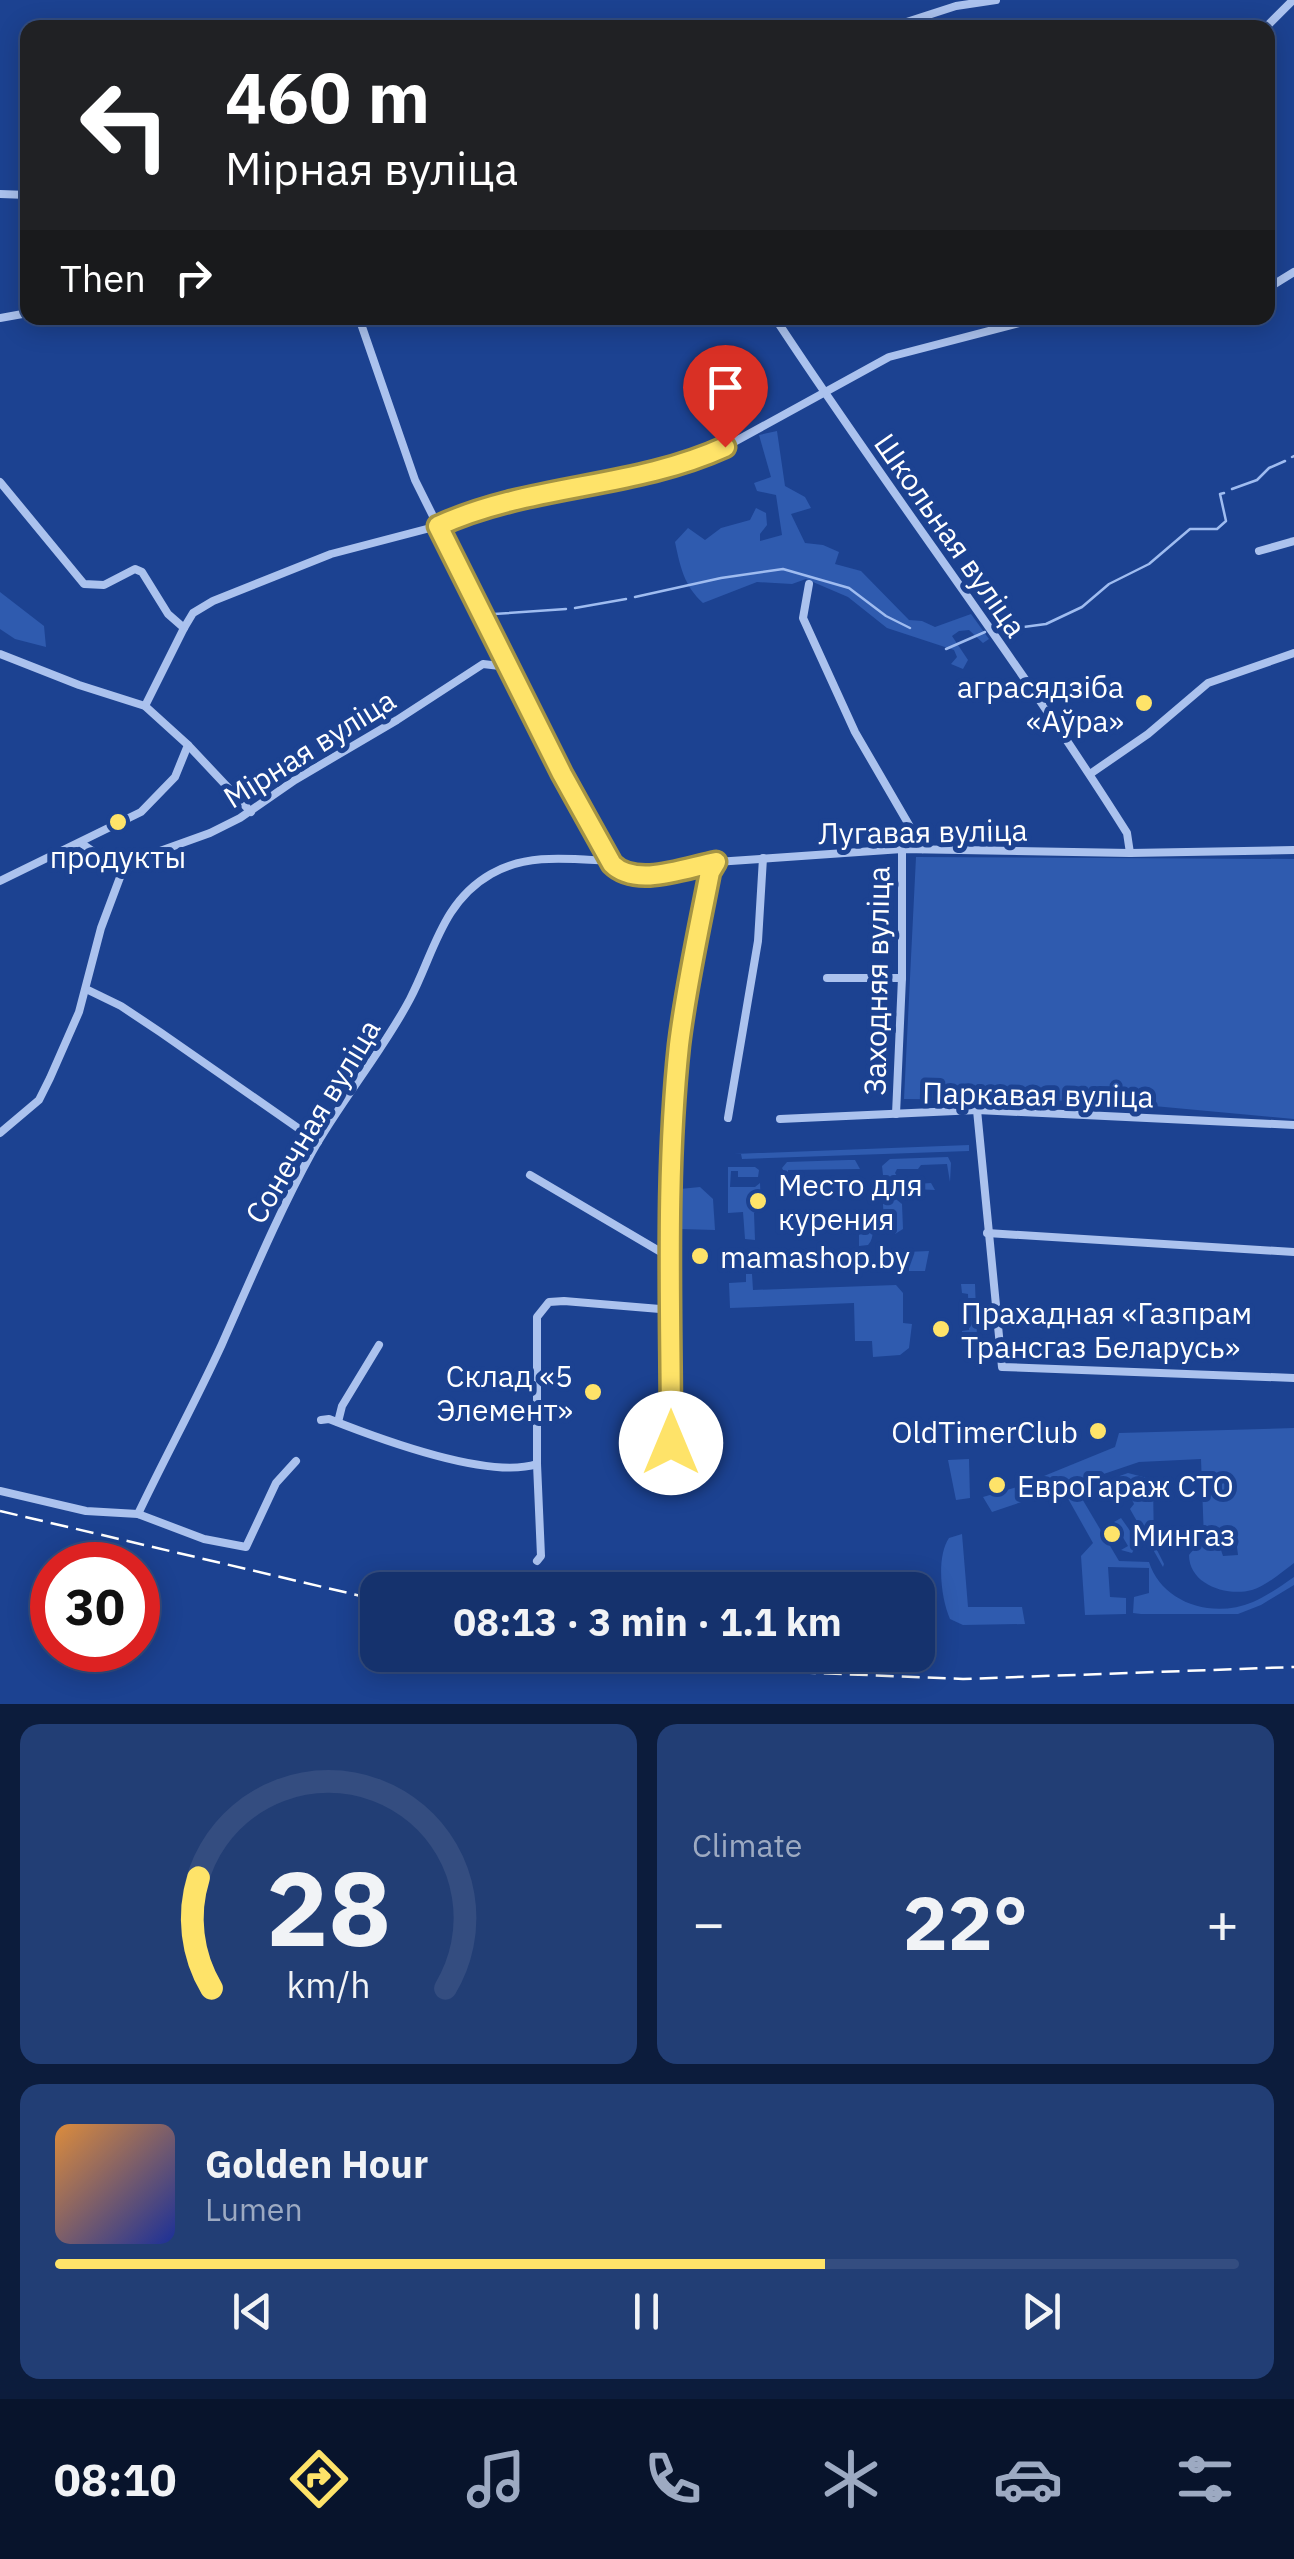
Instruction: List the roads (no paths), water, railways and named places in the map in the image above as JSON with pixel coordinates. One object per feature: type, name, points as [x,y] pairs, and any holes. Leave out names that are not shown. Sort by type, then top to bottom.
[{"type":"street","points":[[912,20],[945,9],[996,0]]},
{"type":"street","points":[[1273,20],[1292,0]]},
{"type":"street","points":[[0,329],[5,317]]},
{"type":"street","points":[[360,325],[414,480],[610,861],[622,874],[637,876],[716,862]]},
{"type":"street","name":"Школьная вуліца","points":[[780,325],[1090,774]]},
{"type":"street","points":[[145,706],[184,628],[194,613],[213,601],[279,573],[386,537],[438,526],[486,506],[669,469],[725,447],[890,358],[1013,325]]},
{"type":"street","points":[[0,482],[84,584],[104,585],[135,569],[142,572],[168,614],[184,628]]},
{"type":"street","points":[[1259,550],[1294,541]]},
{"type":"street","points":[[809,584],[803,618],[856,732],[923,849]]},
{"type":"street","points":[[1130,854],[1128,833],[1090,774],[1148,734],[1208,683],[1294,653]]},
{"type":"street","points":[[0,654],[79,686],[145,706],[251,812]]},
{"type":"street","name":"Мірная вуліца","points":[[122,872],[146,856],[210,833],[251,812],[295,780],[502,654]]},
{"type":"street","points":[[483,664],[500,666],[513,676]]},
{"type":"street","points":[[0,881],[142,812],[174,777],[188,745]]},
{"type":"street","points":[[0,1133],[39,1100],[69,1037],[122,872],[81,843]]},
{"type":"street","name":"Лугавая вуліца","points":[[716,862],[902,849],[1130,854],[1294,850]]},
{"type":"street","name":"Заходняя вуліца","points":[[896,1114],[902,849]]},
{"type":"street","points":[[728,1118],[758,940],[763,858]]},
{"type":"street","name":"Сонечная вуліца","points":[[138,1514],[222,1344],[257,1259],[318,1142],[412,996],[439,929],[490,874],[534,860],[610,861]]},
{"type":"street","points":[[671,1443],[672,1134],[680,1042],[710,872],[716,862]]},
{"type":"street","points":[[827,978],[902,978]]},
{"type":"street","points":[[86,990],[121,1006],[318,1142]]},
{"type":"street","points":[[977,1110],[1002,1367],[1294,1378]]},
{"type":"street","name":"Паркавая вуліца","points":[[780,1119],[977,1110],[1294,1125]]},
{"type":"street","points":[[530,1176],[671,1258]]},
{"type":"street","points":[[987,1233],[1294,1252]]},
{"type":"street","points":[[537,1561],[542,1556],[536,1464],[537,1317],[541,1308],[548,1302],[564,1301],[672,1310]]},
{"type":"street","points":[[338,1422],[342,1406],[379,1346]]},
{"type":"street","points":[[321,1420],[467,1462],[523,1468],[536,1464]]},
{"type":"street","points":[[0,1491],[86,1511],[138,1514],[204,1540],[246,1547],[276,1483],[296,1462]]},
{"type":"waterway","points":[[1232,489],[1257,480],[1269,468],[1285,461]]},
{"type":"waterway","points":[[1000,630],[1046,624],[1082,607],[1109,584],[1149,564],[1190,529],[1217,529],[1226,521],[1220,494],[1224,493]]},
{"type":"waterway","points":[[635,597],[783,569],[849,588],[886,616],[910,628]]},
{"type":"waterway","points":[[575,608],[626,599]]},
{"type":"waterway","points":[[494,614],[566,609]]},
{"type":"waterway","points":[[946,649],[985,632]]},
{"type":"railway","points":[[0,1511],[360,1596]]},
{"type":"railway","points":[[791,1672],[963,1679],[1294,1667]]},
{"type":"place","name":"аграсядзіба «Аўра»","points":[[1144,703]]},
{"type":"place","name":"продукты","points":[[118,822]]},
{"type":"place","name":"Место для курения","points":[[758,1201]]},
{"type":"place","name":"mamashop.by","points":[[700,1256]]},
{"type":"place","name":"Прахадная «Газпрам Трансгаз Беларусь»","points":[[941,1329]]},
{"type":"place","name":"Склад «5 Элемент»","points":[[593,1392]]},
{"type":"place","name":"OldTimerClub","points":[[1098,1431]]},
{"type":"place","name":"ЕвроГараж СТО","points":[[997,1485]]},
{"type":"place","name":"Мингаз","points":[[1112,1534]]}]
